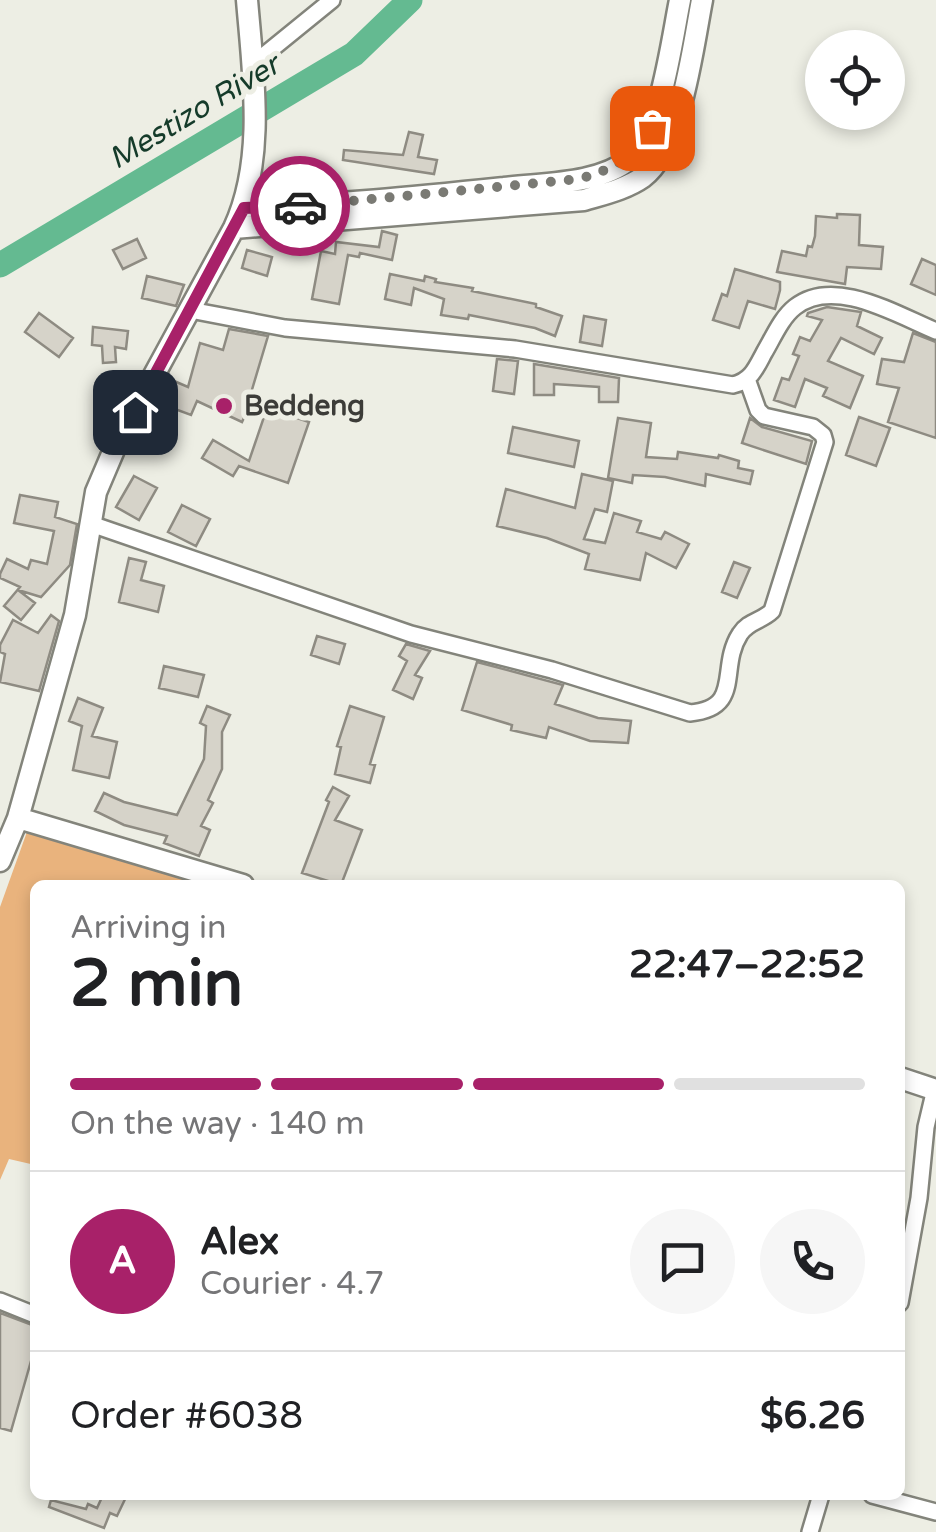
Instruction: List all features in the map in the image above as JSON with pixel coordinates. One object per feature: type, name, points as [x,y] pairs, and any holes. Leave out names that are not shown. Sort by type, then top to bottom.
[{"type":"main road","points":[[0,861],[75,615],[96,492],[106,466],[244,208],[251,179],[252,71],[247,0]]},
{"type":"main road","points":[[229,236],[288,215],[580,179],[614,168],[631,158],[652,128],[680,0]]},
{"type":"main road","points":[[244,208],[288,215],[584,200],[623,188],[646,175],[672,136],[702,0]]},
{"type":"main road","points":[[251,179],[288,215]]},
{"type":"main road","points":[[11,825],[224,880]]},
{"type":"main road","points":[[905,1080],[936,1090]]},
{"type":"street","points":[[252,71],[332,0]]},
{"type":"street","points":[[190,310],[285,328],[515,348],[724,385],[747,380],[784,318],[793,308],[814,297],[845,296],[936,331]]},
{"type":"street","points":[[91,524],[412,634],[552,670],[690,713],[707,712],[717,708],[724,697],[740,634],[753,620],[772,611],[825,442],[813,427],[764,416],[747,380]]},
{"type":"street","points":[[906,1231],[919,1198],[926,1128],[936,1090]]},
{"type":"street","points":[[0,1302],[30,1313]]},
{"type":"street","points":[[810,1532],[820,1500]]},
{"type":"street","points":[[891,1500],[936,1512]]},
{"type":"shaded area","points":[[28,829],[203,880],[30,880],[30,1164],[9,1159],[0,1180],[0,907]]},
{"type":"building","points":[[409,132],[423,135],[418,157],[437,160],[434,174],[343,160],[344,150],[403,155]]},
{"type":"building","points":[[837,214],[860,215],[859,245],[883,247],[881,269],[847,267],[845,284],[777,272],[782,251],[806,256],[815,236],[816,216],[837,218]]},
{"type":"building","points":[[382,231],[397,235],[392,260],[360,253],[359,257],[348,255],[339,304],[312,299],[321,251],[335,254],[336,242],[379,247]]},
{"type":"building","points":[[137,239],[146,258],[123,269],[113,250]]},
{"type":"building","points":[[247,250],[272,257],[267,276],[242,268]]},
{"type":"building","points":[[922,259],[936,265],[936,295],[911,284]]},
{"type":"building","points":[[735,269],[780,282],[775,309],[748,301],[739,328],[713,320],[722,294],[727,296]]},
{"type":"building","points":[[390,274],[424,281],[425,276],[436,279],[435,282],[536,304],[562,316],[555,336],[535,328],[469,315],[468,319],[441,315],[444,299],[414,288],[411,305],[385,299]]},
{"type":"building","points":[[147,276],[184,285],[176,306],[142,298]]},
{"type":"building","points":[[827,307],[861,312],[857,326],[882,338],[874,354],[841,338],[828,361],[863,376],[850,408],[823,396],[827,388],[805,379],[795,407],[774,400],[782,378],[789,380],[799,356],[793,354],[800,337],[810,341],[822,320],[807,316],[808,313]]},
{"type":"building","points":[[39,313],[73,338],[59,357],[25,332]]},
{"type":"building","points":[[584,316],[606,320],[602,346],[580,342]]},
{"type":"building","points":[[93,327],[128,331],[126,349],[115,347],[116,362],[103,363],[102,346],[92,345]]},
{"type":"building","points":[[229,329],[268,336],[251,393],[255,394],[242,422],[197,401],[191,415],[164,405],[174,381],[188,387],[200,343],[223,350]]},
{"type":"building","points":[[913,333],[936,342],[936,438],[888,422],[899,388],[877,384],[882,359],[904,362]]},
{"type":"building","points":[[497,359],[518,361],[514,394],[493,391]]},
{"type":"building","points":[[534,364],[619,378],[618,402],[599,402],[599,387],[554,384],[554,395],[534,395]]},
{"type":"building","points":[[267,408],[309,422],[288,483],[239,466],[233,476],[202,458],[213,440],[249,461]]},
{"type":"building","points":[[859,417],[890,428],[876,466],[846,455]]},
{"type":"building","points":[[618,418],[651,423],[646,457],[677,459],[678,452],[718,458],[719,455],[739,461],[738,468],[753,471],[750,484],[706,474],[705,486],[665,477],[633,475],[632,483],[608,478]]},
{"type":"building","points":[[750,418],[762,427],[812,441],[806,464],[742,443]]},
{"type":"building","points":[[513,427],[579,441],[574,467],[508,453]]},
{"type":"building","points":[[582,474],[613,481],[607,512],[595,509],[584,539],[605,543],[614,513],[641,521],[637,532],[661,539],[665,532],[689,544],[676,568],[646,553],[640,580],[585,569],[589,554],[547,538],[497,526],[506,489],[575,508]]},
{"type":"building","points":[[134,476],[157,488],[139,520],[116,507]]},
{"type":"building","points":[[20,495],[58,502],[55,517],[77,524],[70,565],[41,597],[18,590],[35,603],[21,620],[4,606],[20,587],[0,578],[0,574],[7,559],[28,569],[31,560],[47,564],[54,531],[14,523]]},
{"type":"building","points":[[182,505],[210,519],[196,546],[168,532]]},
{"type":"building","points":[[129,558],[146,562],[141,580],[164,586],[158,612],[119,602]]},
{"type":"building","points":[[734,562],[750,568],[737,598],[722,592]]},
{"type":"building","points":[[51,615],[59,621],[39,691],[0,682],[5,654],[0,652],[0,645],[13,620],[38,633]]},
{"type":"building","points":[[317,636],[345,644],[339,664],[311,655]]},
{"type":"building","points":[[406,644],[430,651],[415,675],[422,678],[413,699],[393,690],[407,661],[399,656]]},
{"type":"building","points":[[477,662],[563,685],[555,704],[598,718],[631,721],[628,743],[590,741],[549,727],[546,738],[511,730],[512,725],[462,710]]},
{"type":"building","points":[[164,666],[204,675],[198,697],[159,688]]},
{"type":"building","points":[[78,698],[103,708],[92,736],[117,742],[109,778],[73,770],[82,726],[69,721]]},
{"type":"building","points":[[207,706],[230,715],[222,732],[222,769],[208,800],[213,803],[201,826],[210,830],[199,856],[164,843],[167,836],[124,825],[95,811],[104,793],[177,815],[204,759],[206,726],[200,723]]},
{"type":"building","points":[[350,706],[384,717],[370,764],[375,765],[370,783],[335,774],[341,747],[337,746]]},
{"type":"building","points":[[333,787],[349,796],[335,820],[362,830],[343,880],[325,880],[302,873],[329,802],[326,800]]},
{"type":"building","points":[[0,1313],[30,1324],[30,1364],[11,1431],[0,1428]]},
{"type":"building","points":[[51,1500],[97,1508],[101,1500],[125,1500],[117,1516],[110,1513],[104,1528],[49,1507]]},
{"type":"waterway","name":"Mestizo River","points":[[0,265],[354,54],[410,0]]},
{"type":"way so far","points":[[300,206],[580,179],[631,158],[652,128]]},
{"type":"place","name":"Beddeng","points":[[224,406]]},
{"type":"route","points":[[135,412],[244,208],[300,206]]}]
